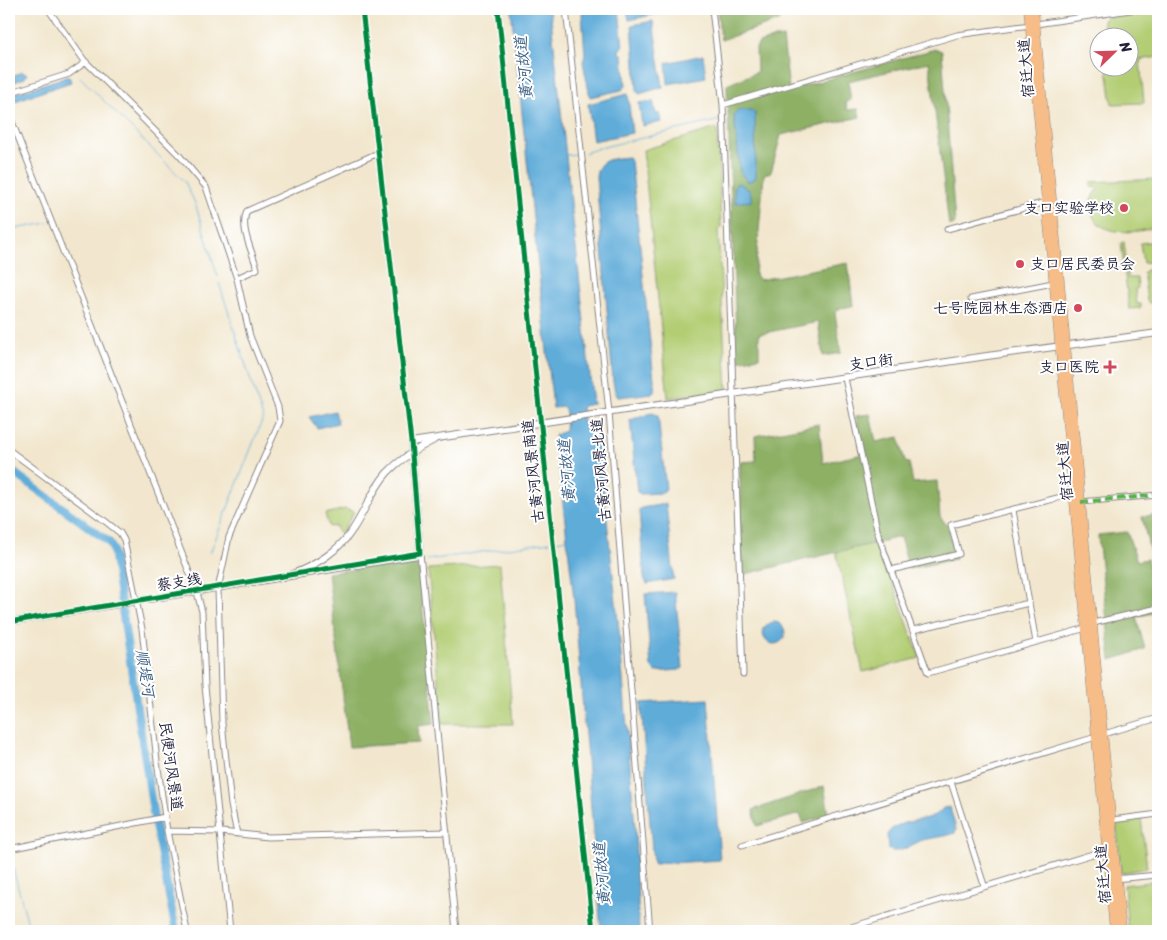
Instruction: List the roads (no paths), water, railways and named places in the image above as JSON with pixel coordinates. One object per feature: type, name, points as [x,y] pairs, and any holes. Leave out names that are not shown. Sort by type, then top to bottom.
[{"type":"main road","name":"宿迁大道","points":[[1028,9],[1033,24],[1063,346],[1081,502],[1104,734],[1112,820],[1114,931]]},
{"type":"main road","name":"宿迁大道","points":[[1034,9],[1033,24],[1046,202],[1063,346],[1073,494],[1106,850],[1122,931]]},
{"type":"street","points":[[48,9],[86,62],[179,155],[206,187],[237,278],[250,336],[278,407],[280,421],[229,537],[218,589],[222,723],[236,834]]},
{"type":"street","points":[[362,9],[411,442],[456,931]]},
{"type":"street","name":"古黄河风景南道","points":[[498,9],[593,931]]},
{"type":"street","name":"古黄河风景北道","points":[[566,9],[609,412],[650,931]]},
{"type":"street","points":[[712,9],[723,105],[735,394],[737,555],[743,674]]},
{"type":"street","points":[[723,105],[956,35],[1137,9]]},
{"type":"street","points":[[9,93],[69,74],[86,62]]},
{"type":"street","points":[[9,114],[198,592],[202,612],[205,686],[230,931]]},
{"type":"street","points":[[237,278],[257,269],[246,232],[245,221],[248,212],[378,153]]},
{"type":"street","points":[[947,229],[1046,202]]},
{"type":"street","points":[[971,299],[1054,282]]},
{"type":"street","name":"支口街","points":[[541,422],[1158,333]]},
{"type":"street","points":[[845,378],[878,534],[928,674],[1086,628]]},
{"type":"street","points":[[411,442],[541,422]]},
{"type":"street","points":[[279,579],[314,564],[340,545],[353,529],[386,475],[412,453],[447,435]]},
{"type":"street","name":"民便河风景道","points":[[9,450],[120,533],[124,540],[137,601],[163,818],[187,931]]},
{"type":"street","points":[[891,570],[959,554],[951,526],[1073,494]]},
{"type":"street","points":[[1081,502],[1158,495]]},
{"type":"street","points":[[1013,510],[1036,642]]},
{"type":"street","name":"蔡支线","points":[[9,622],[279,579],[420,553]]},
{"type":"street","points":[[913,630],[1029,603]]},
{"type":"street","points":[[1093,622],[1158,608]]},
{"type":"street","points":[[1104,734],[1158,718]]},
{"type":"street","points":[[742,845],[1096,737]]},
{"type":"street","points":[[951,782],[984,886]]},
{"type":"street","points":[[1112,820],[1158,814]]},
{"type":"street","points":[[9,849],[163,818]]},
{"type":"street","points":[[167,831],[221,832],[268,837],[447,832]]},
{"type":"street","points":[[838,931],[1106,850]]},
{"type":"street","points":[[1113,879],[1158,875]]},
{"type":"water","name":"黄河故道","points":[[511,9],[550,9],[593,404],[582,406],[583,423],[587,429],[597,429],[619,630],[635,827],[639,931],[601,931],[574,599],[555,435],[565,431],[566,412],[563,407],[553,408]]},
{"type":"water","points":[[588,9],[619,9],[623,47],[618,51],[623,55],[626,86],[622,90],[590,97],[583,62],[585,55],[582,14],[583,11]]},
{"type":"water","points":[[627,9],[665,9],[666,12],[629,20]]},
{"type":"water","points":[[653,21],[663,87],[639,94],[637,90],[632,25]]},
{"type":"water","points":[[703,55],[706,77],[668,84],[666,63]]},
{"type":"water","points":[[22,72],[27,74],[25,78],[9,84],[9,77]]},
{"type":"water","points":[[69,76],[71,82],[9,103],[9,95]]},
{"type":"water","points":[[628,94],[632,133],[593,141],[588,104]]},
{"type":"water","points":[[653,101],[656,114],[660,114],[662,122],[642,126],[639,103]]},
{"type":"water","points":[[739,110],[751,110],[755,113],[756,178],[748,182],[740,172],[734,115]]},
{"type":"water","points":[[628,157],[631,161],[655,389],[653,393],[619,397],[616,396],[613,382],[596,177],[597,171],[603,163],[611,159]]},
{"type":"water","points":[[736,184],[741,184],[750,191],[752,201],[735,203],[734,187]]},
{"type":"water","points":[[335,411],[338,423],[317,428],[309,417]]},
{"type":"water","points":[[652,413],[658,415],[666,490],[663,493],[641,494],[637,492],[630,420]]},
{"type":"water","points":[[666,504],[674,579],[647,584],[644,578],[639,510],[641,508]]},
{"type":"water","points":[[675,592],[683,668],[656,672],[651,667],[645,594]]},
{"type":"water","points":[[770,622],[778,622],[785,629],[785,637],[778,644],[770,644],[763,637],[763,629]]},
{"type":"water","points":[[708,699],[720,860],[653,864],[641,703]]},
{"type":"water","points":[[950,807],[956,829],[955,833],[922,840],[899,851],[889,850],[887,835],[892,829],[898,825],[931,817],[943,808]]},
{"type":"waterway","points":[[80,77],[185,182],[195,203],[218,277]]},
{"type":"waterway","points":[[585,153],[599,148],[720,120]]},
{"type":"waterway","points":[[566,155],[577,154]]},
{"type":"waterway","points":[[9,230],[48,223]]},
{"type":"waterway","points":[[210,553],[263,418],[219,283]]},
{"type":"waterway","name":"顺堤河","points":[[9,469],[109,542],[113,550],[155,825],[176,931]]},
{"type":"waterway","points":[[556,541],[568,539]]},
{"type":"waterway","points":[[427,560],[550,542]]},
{"type":"waterway","points":[[9,854],[30,931]]},
{"type":"place","name":"支口实验学校","points":[[1124,208]]},
{"type":"place","name":"支口居民委员会","points":[[1020,264]]},
{"type":"place","name":"七号院园林生态酒店","points":[[1078,308]]},
{"type":"place","name":"支口医院","points":[[1110,367]]}]
